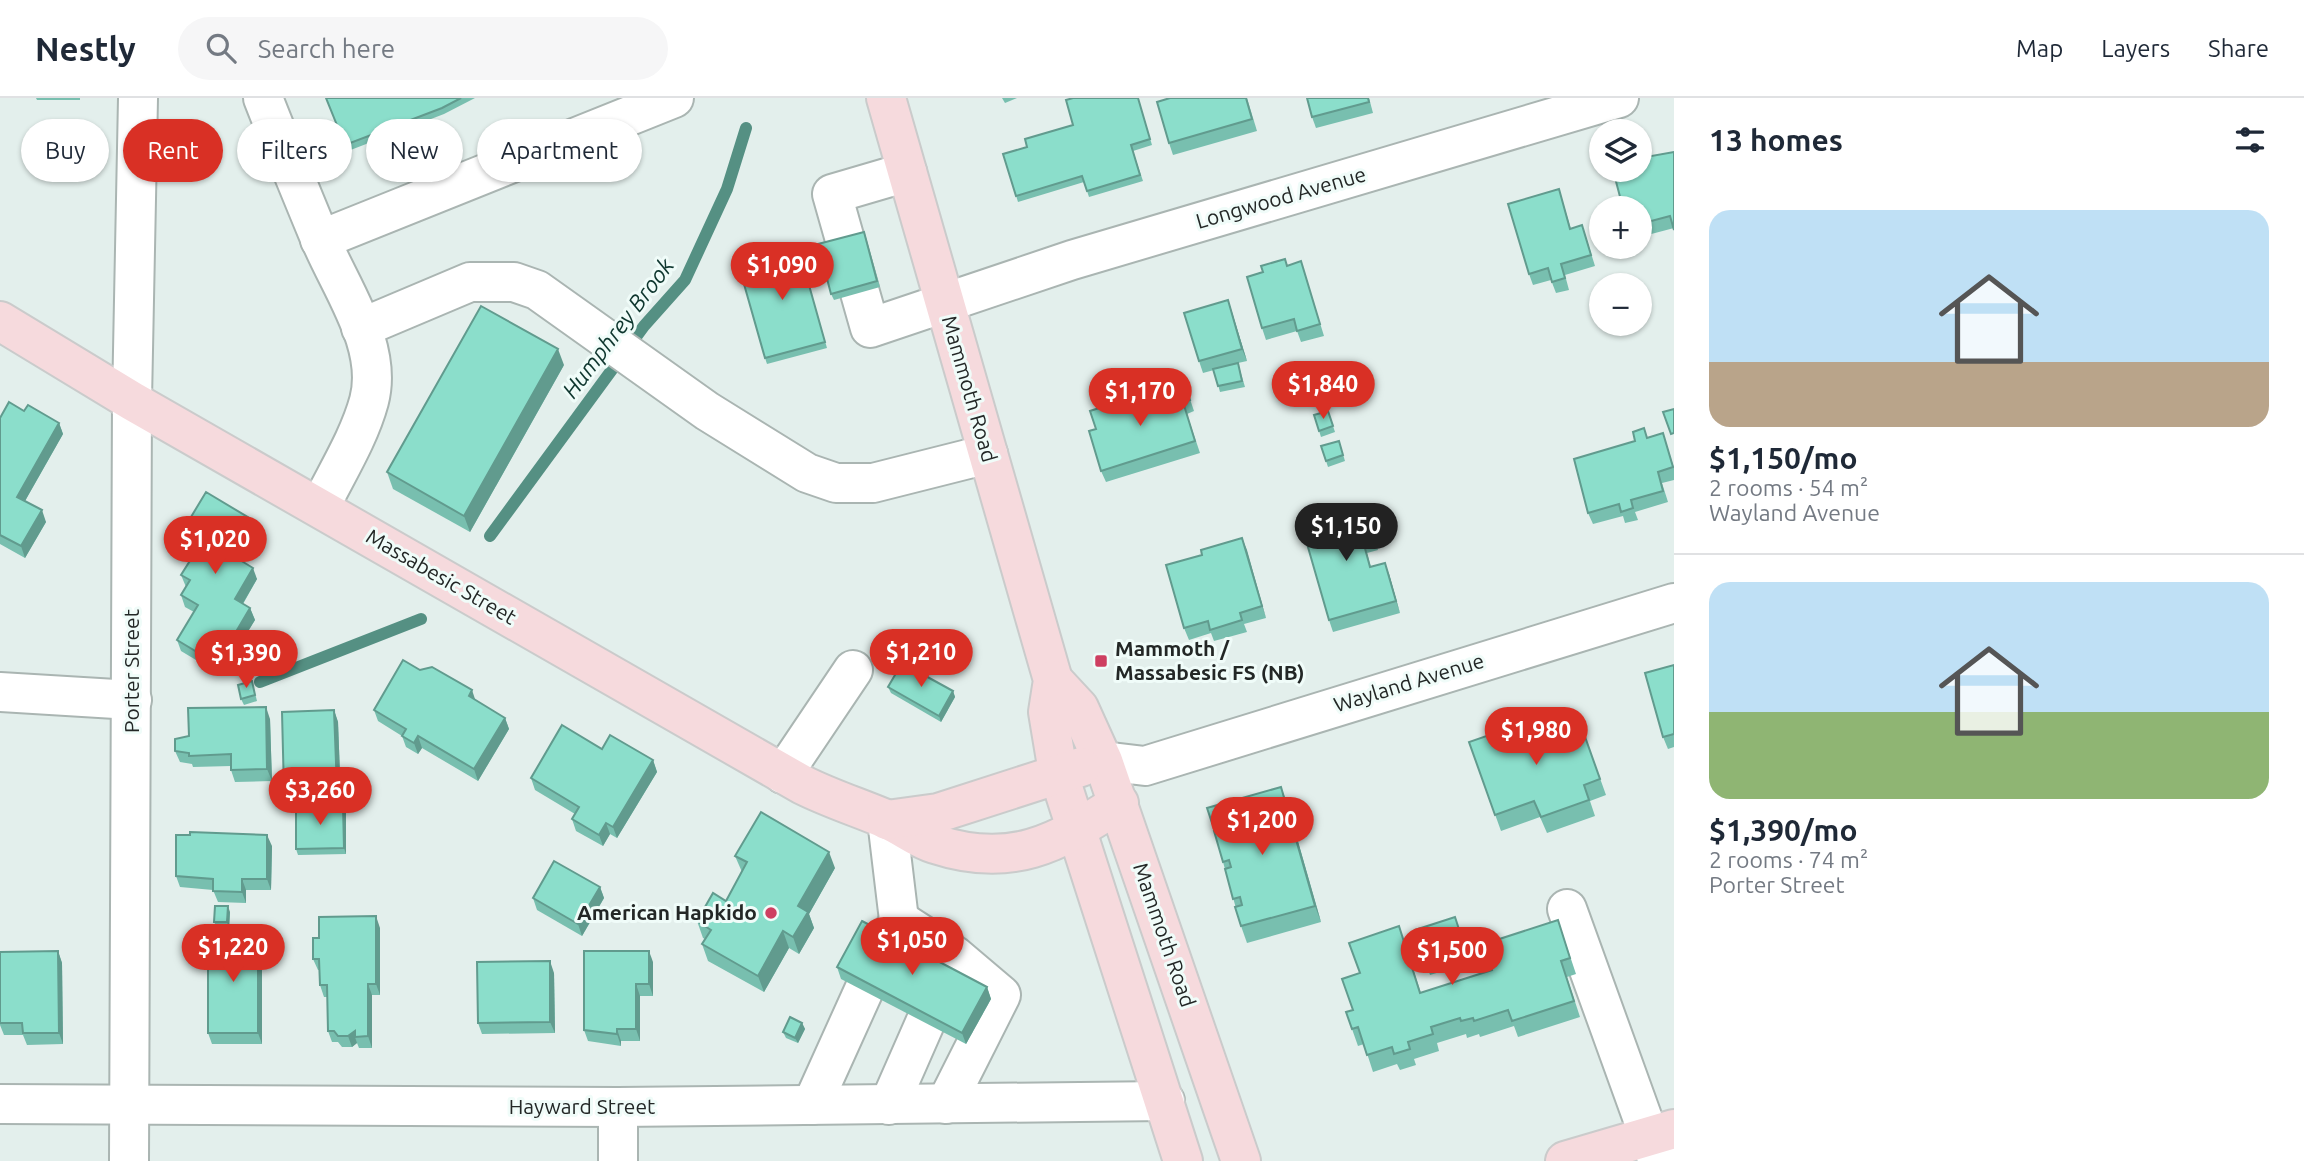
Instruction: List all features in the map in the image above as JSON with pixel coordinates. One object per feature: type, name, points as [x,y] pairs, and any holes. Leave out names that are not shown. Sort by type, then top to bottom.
[{"type":"main road","name":"Mammoth Road","points":[[886,98],[1053,680],[1048,712],[1058,772],[1183,1161]]},
{"type":"main road","name":"Massabesic Street","points":[[0,321],[132,401],[783,774],[845,805],[887,820],[932,844],[970,853],[1012,855],[1041,847],[1076,831],[1119,803]]},
{"type":"main road","name":"Mammoth Road","points":[[1053,680],[1079,708],[1104,761],[1241,1161]]},
{"type":"main road","name":"Massabesic Street","points":[[887,820],[938,813],[1058,772],[1104,761]]},
{"type":"main road","points":[[1565,1161],[1660,1142]]},
{"type":"street","name":"Porter Street","points":[[129,1161],[132,401],[138,98]]},
{"type":"street","points":[[263,98],[320,240],[361,328],[371,380],[369,400],[320,508]]},
{"type":"street","points":[[320,240],[674,98]]},
{"type":"street","name":"Longwood Avenue","points":[[907,172],[832,194],[870,328],[1072,260],[1619,98]]},
{"type":"street","points":[[361,328],[470,282],[490,279],[514,282],[537,289],[707,411],[807,473],[836,483],[873,483],[988,454]]},
{"type":"street","name":"Wayland Avenue","points":[[1104,761],[1145,766],[1674,603]]},
{"type":"street","points":[[783,774],[853,670]]},
{"type":"street","points":[[0,692],[132,700]]},
{"type":"street","points":[[1119,803],[1145,766]]},
{"type":"street","points":[[887,820],[893,932],[1001,995],[946,1104]]},
{"type":"street","points":[[1567,909],[1660,1142]]},
{"type":"street","points":[[812,1105],[864,990]]},
{"type":"street","points":[[888,1105],[925,1023]]},
{"type":"street","name":"Hayward Street","points":[[0,1104],[618,1108],[1165,1101]]},
{"type":"street","points":[[618,1108],[618,1161]]},
{"type":"building","points":[[326,98],[461,98],[413,119],[366,119],[366,137],[352,142],[352,119],[334,119]]},
{"type":"building","points":[[1138,98],[1150,139],[1131,145],[1140,175],[1087,191],[1082,176],[1016,196],[1003,154],[1027,147],[1025,139],[1073,125],[1066,100]]},
{"type":"building","points":[[1170,98],[1246,98],[1252,119],[1169,143],[1157,102]]},
{"type":"building","points":[[1307,98],[1368,98],[1369,102],[1312,117]]},
{"type":"building","points":[[1674,152],[1674,230],[1670,216],[1652,221],[1652,196],[1620,196],[1616,182],[1652,182],[1652,156]]},
{"type":"building","points":[[1559,189],[1570,229],[1582,225],[1589,256],[1561,264],[1565,278],[1552,282],[1548,268],[1529,274],[1508,204]]},
{"type":"building","points":[[864,232],[877,281],[831,294],[818,244]]},
{"type":"building","points":[[798,246],[825,342],[765,358],[738,263]]},
{"type":"building","points":[[1285,259],[1287,266],[1301,261],[1320,324],[1297,331],[1294,319],[1262,328],[1247,277],[1263,272],[1261,266]]},
{"type":"building","points":[[1228,300],[1242,349],[1199,361],[1184,313]]},
{"type":"building","points":[[481,306],[558,349],[464,516],[387,472]]},
{"type":"building","points":[[1238,363],[1242,381],[1218,386],[1213,369]]},
{"type":"building","points":[[1186,387],[1190,400],[1183,402],[1195,441],[1101,471],[1089,431],[1096,429],[1090,411],[1146,393],[1148,399]]},
{"type":"building","points":[[9,402],[24,411],[28,405],[59,423],[17,497],[42,510],[21,546],[0,535],[0,418]]},
{"type":"building","points":[[1674,409],[1674,433],[1671,434],[1663,412]]},
{"type":"building","points":[[1328,411],[1333,426],[1319,431],[1314,415]]},
{"type":"building","points":[[1644,428],[1647,438],[1663,433],[1673,467],[1658,472],[1663,491],[1631,500],[1633,508],[1621,512],[1619,504],[1588,513],[1574,459],[1635,441],[1633,432]]},
{"type":"building","points":[[1339,441],[1343,455],[1326,461],[1321,446]]},
{"type":"building","points":[[206,492],[256,522],[235,557],[253,568],[235,599],[250,608],[217,664],[177,640],[198,605],[181,595],[190,580],[181,575],[198,548],[179,537]]},
{"type":"building","points":[[1364,505],[1374,538],[1363,541],[1370,567],[1385,563],[1396,601],[1329,620],[1301,523]]},
{"type":"building","points":[[1242,538],[1262,606],[1240,613],[1242,620],[1210,630],[1208,621],[1184,628],[1166,565],[1202,555],[1201,550]]},
{"type":"building","points":[[403,660],[420,670],[432,667],[472,690],[469,696],[505,718],[474,769],[418,736],[414,743],[402,736],[406,729],[374,710]]},
{"type":"building","points":[[902,663],[953,691],[939,716],[888,687]]},
{"type":"building","points":[[1674,665],[1674,734],[1663,737],[1645,673]]},
{"type":"building","points":[[252,681],[255,695],[241,699],[238,685]]},
{"type":"building","points":[[266,707],[267,769],[231,770],[231,754],[189,756],[189,753],[175,751],[175,739],[189,736],[188,708]]},
{"type":"building","points":[[334,710],[337,789],[284,791],[282,712]]},
{"type":"building","points":[[1578,717],[1600,779],[1584,785],[1589,800],[1541,817],[1534,801],[1495,815],[1469,742],[1533,720],[1537,731]]},
{"type":"building","points":[[562,725],[602,749],[610,735],[653,760],[613,827],[606,823],[599,835],[572,819],[579,807],[531,778]]},
{"type":"building","points":[[1281,787],[1315,906],[1241,926],[1235,907],[1242,905],[1240,897],[1233,899],[1225,869],[1231,867],[1229,860],[1223,862],[1214,831],[1220,829],[1217,821],[1212,823],[1207,808]]},
{"type":"building","points":[[296,806],[343,806],[344,848],[296,849]]},
{"type":"building","name":"American Hapkido","points":[[761,812],[829,852],[798,906],[808,912],[793,937],[783,931],[758,976],[702,944],[711,930],[697,921],[713,893],[726,901],[747,862],[735,856]]},
{"type":"building","points":[[190,832],[267,835],[267,879],[242,879],[242,892],[213,891],[213,879],[176,876],[176,835],[190,835]]},
{"type":"building","points":[[554,861],[600,887],[578,924],[533,898]]},
{"type":"building","points":[[215,906],[228,906],[227,922],[214,922]]},
{"type":"building","points":[[376,916],[376,984],[368,984],[368,1036],[355,1037],[355,1031],[348,1036],[338,1036],[334,1031],[328,1031],[327,985],[320,985],[319,959],[313,959],[313,938],[319,938],[319,917]]},
{"type":"building","points":[[1455,917],[1468,957],[1428,969],[1415,930]]},
{"type":"building","points":[[1558,920],[1570,958],[1561,961],[1574,1001],[1512,1021],[1508,1010],[1474,1021],[1473,1018],[1461,1021],[1460,1018],[1431,1027],[1433,1034],[1408,1042],[1410,1049],[1394,1054],[1392,1047],[1367,1055],[1358,1027],[1352,1029],[1346,1012],[1353,1010],[1342,979],[1360,973],[1349,943],[1399,926],[1420,993],[1492,970],[1484,944]]},
{"type":"building","points":[[862,921],[987,987],[962,1033],[837,967]]},
{"type":"building","points":[[208,935],[258,935],[258,1033],[208,1033]]},
{"type":"building","points":[[58,951],[59,1033],[23,1033],[22,1023],[0,1023],[0,952]]},
{"type":"building","points":[[584,951],[649,951],[649,984],[636,984],[636,1029],[617,1029],[617,1034],[584,1030]]},
{"type":"building","points":[[550,961],[550,1022],[478,1023],[477,962]]},
{"type":"building","points":[[790,1017],[802,1023],[795,1038],[783,1032]]},
{"type":"waterway","name":"Humphrey Brook","points":[[490,536],[644,326],[685,280],[727,189],[746,128]]},
{"type":"waterway","name":"Humphrey Brook","points":[[260,682],[421,619]]},
{"type":"place","name":"Mammoth / Massabesic FS (NB)","points":[[1101,661]]},
{"type":"place","name":"American Hapkido","points":[[771,913]]}]
